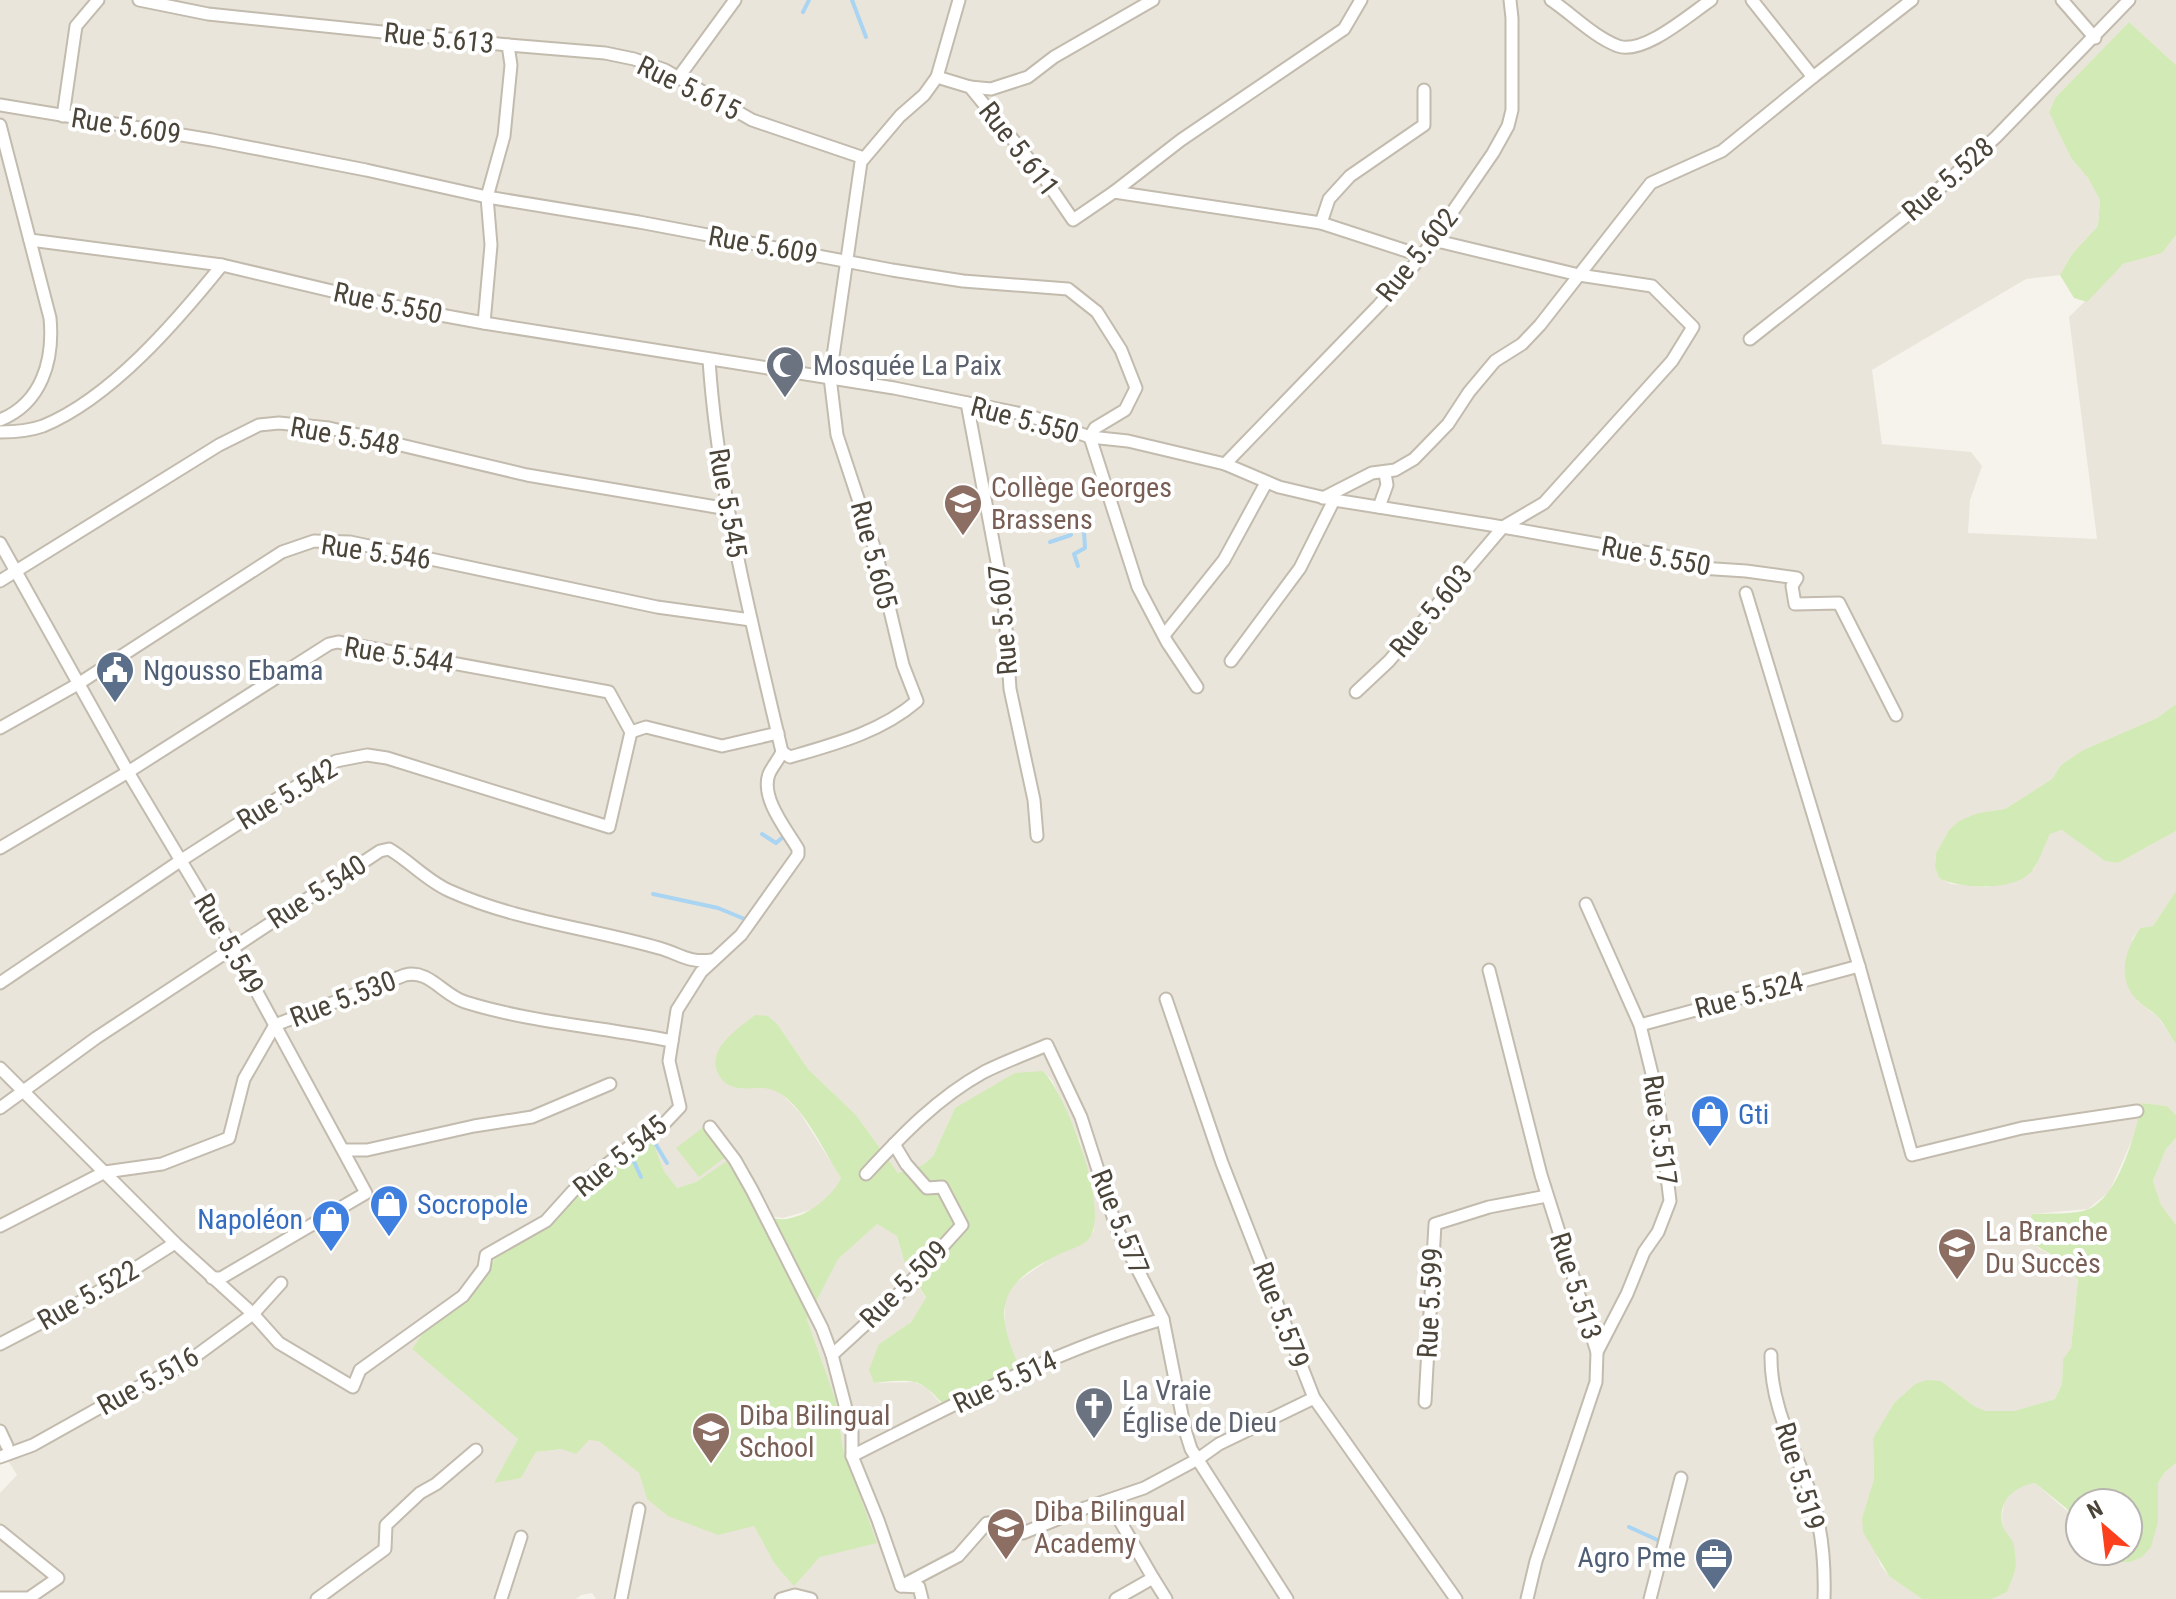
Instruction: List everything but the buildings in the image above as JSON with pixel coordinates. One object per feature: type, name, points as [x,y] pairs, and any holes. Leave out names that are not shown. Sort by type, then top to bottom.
[{"type":"street","points":[[63,116],[76,26],[98,0]]},
{"type":"street","name":"Rue 5.613","points":[[139,0],[208,14],[508,45],[511,65],[504,136],[487,197],[491,245],[484,323]]},
{"type":"street","points":[[846,260],[857,178],[864,158],[937,77],[959,0]]},
{"type":"street","points":[[970,87],[991,89],[1028,77],[1054,57],[1153,0]]},
{"type":"street","points":[[1114,192],[1181,140],[1344,29],[1361,0]]},
{"type":"street","name":"Rue 5.602","points":[[1225,464],[1379,305],[1422,256],[1493,153],[1508,126],[1513,99],[1510,0]]},
{"type":"street","points":[[1551,0],[1607,40],[1618,46],[1633,47],[1668,30],[1711,0]]},
{"type":"street","points":[[1752,0],[1813,77]]},
{"type":"street","points":[[1231,661],[1300,568],[1329,499],[1372,473],[1385,473],[1409,463],[1433,442],[1495,361],[1522,344],[1651,183],[1722,151],[1912,0]]},
{"type":"street","points":[[2062,0],[2095,38]]},
{"type":"street","name":"Rue 5.528","points":[[1750,339],[1929,198],[1996,137],[2129,0]]},
{"type":"street","points":[[678,78],[733,1]]},
{"type":"street","name":"Rue 5.615","points":[[508,45],[605,53],[634,59],[665,70],[752,120],[864,158]]},
{"type":"street","name":"Rue 5.611","points":[[937,77],[970,87],[1045,179],[1073,220],[1114,192]]},
{"type":"street","points":[[1321,223],[1329,199],[1350,176],[1424,125],[1424,90]]},
{"type":"street","name":"Rue 5.609","points":[[0,105],[212,140],[487,197],[892,270],[963,281],[1068,289],[1097,312],[1121,350],[1136,388],[1125,410],[1095,428],[1090,437]]},
{"type":"street","points":[[0,125],[50,318],[51,358],[45,377],[33,394],[0,420]]},
{"type":"street","points":[[1114,192],[1321,223],[1422,256]]},
{"type":"street","name":"Rue 5.550","points":[[30,240],[222,265],[408,309],[709,360],[830,377],[967,403],[1027,415],[1090,437],[1128,441],[1225,464],[1266,483],[1329,499],[1666,556],[1700,568],[1797,578],[1792,586],[1795,604],[1839,603],[1896,715]]},
{"type":"street","points":[[1433,240],[1579,275]]},
{"type":"street","name":"Rue 5.605","points":[[782,752],[790,757],[843,741],[896,719],[917,701],[903,665],[877,556],[837,435],[830,377],[846,260]]},
{"type":"street","points":[[0,432],[25,431],[43,426],[93,396],[163,332],[222,265]]},
{"type":"street","name":"Rue 5.603","points":[[1356,692],[1389,661],[1503,527],[1544,503],[1672,361],[1693,327],[1652,286],[1579,275]]},
{"type":"street","name":"Rue 5.545","points":[[0,1068],[175,1243],[253,1314],[279,1343],[353,1387],[360,1370],[463,1296],[484,1268],[486,1255],[546,1221],[573,1191],[638,1140],[661,1127],[680,1107],[669,1061],[677,1010],[701,972],[741,935],[798,855],[798,849],[773,811],[770,796],[768,775],[782,752],[728,509],[714,419],[709,360]]},
{"type":"street","name":"Rue 5.607","points":[[967,403],[1002,586],[1010,689],[1034,800],[1037,836]]},
{"type":"street","name":"Rue 5.548","points":[[0,581],[219,445],[259,425],[279,423],[329,428],[527,475],[728,509]]},
{"type":"street","points":[[1090,437],[1138,587],[1167,642],[1197,687]]},
{"type":"street","points":[[1379,507],[1387,485],[1385,473]]},
{"type":"street","points":[[1165,634],[1224,560],[1266,483]]},
{"type":"street","name":"Rue 5.546","points":[[0,728],[78,684],[282,552],[314,541],[350,542],[657,607],[751,620]]},
{"type":"street","name":"Rue 5.549","points":[[0,543],[128,772],[233,948],[366,1193],[221,1278],[212,1278]]},
{"type":"street","points":[[1746,593],[1859,966],[1912,1155],[2022,1128],[2137,1111]]},
{"type":"street","name":"Rue 5.544","points":[[0,848],[128,772],[319,650],[338,642],[609,692],[631,732]]},
{"type":"street","points":[[631,732],[646,727],[722,746],[778,733]]},
{"type":"street","name":"Rue 5.542","points":[[0,983],[180,861],[336,761],[367,755],[387,758],[609,827],[631,732]]},
{"type":"street","name":"Rue 5.540","points":[[0,1108],[96,1038],[380,851],[389,849],[430,880],[466,897],[538,921],[663,948],[683,959],[698,962],[712,960]]},
{"type":"street","name":"Rue 5.517","points":[[1586,904],[1640,1025],[1657,1094],[1670,1201],[1658,1232],[1644,1252],[1627,1294],[1597,1352]]},
{"type":"street","name":"Rue 5.524","points":[[1640,1025],[1859,966]]},
{"type":"street","name":"Rue 5.513","points":[[1489,970],[1547,1196],[1597,1352],[1596,1382],[1536,1561],[1527,1599]]},
{"type":"street","name":"Rue 5.530","points":[[0,1226],[105,1172],[162,1164],[229,1138],[244,1079],[275,1025],[415,972],[465,1002],[571,1026],[672,1041]]},
{"type":"street","name":"Rue 5.579","points":[[1166,999],[1222,1163],[1314,1398],[1456,1599]]},
{"type":"street","name":"Rue 5.577","points":[[866,1174],[924,1113],[949,1094],[985,1072],[1047,1045],[1081,1117],[1117,1229],[1163,1319],[1191,1449],[1287,1599]]},
{"type":"street","points":[[344,1150],[367,1150],[474,1126],[532,1117],[610,1084]]},
{"type":"street","points":[[710,1127],[735,1160],[788,1256],[832,1355],[852,1432],[852,1456],[901,1586]]},
{"type":"street","name":"Rue 5.509","points":[[832,1355],[906,1287],[962,1225],[942,1187],[927,1188],[906,1164],[894,1144]]},
{"type":"street","name":"Rue 5.599","points":[[1425,1402],[1435,1224],[1489,1207],[1547,1196]]},
{"type":"street","name":"Rue 5.522","points":[[0,1344],[90,1297],[175,1243]]},
{"type":"street","name":"Rue 5.516","points":[[4,1452],[33,1445],[124,1394],[182,1366],[253,1314],[281,1283]]},
{"type":"street","name":"Rue 5.514","points":[[852,1456],[1054,1359],[1122,1331],[1163,1319]]},
{"type":"street","name":"Rue 5.519","points":[[1771,1355],[1770,1383],[1814,1504],[1823,1558],[1824,1599]]},
{"type":"street","points":[[901,1586],[958,1556],[987,1523],[1006,1523],[1023,1533],[1085,1508],[1109,1502],[1144,1488],[1253,1426],[1314,1398]]},
{"type":"street","points":[[0,1431],[4,1452]]},
{"type":"street","points":[[317,1599],[385,1549],[386,1525],[420,1493],[436,1484],[476,1450]]},
{"type":"street","points":[[1650,1599],[1681,1478]]},
{"type":"street","points":[[1109,1502],[1166,1599]]},
{"type":"street","points":[[621,1599],[639,1509]]},
{"type":"street","points":[[0,1531],[58,1578],[29,1598],[0,1598]]},
{"type":"street","points":[[501,1599],[521,1537]]},
{"type":"street","points":[[1121,1596],[1153,1578]]},
{"type":"street","points":[[901,1586],[919,1587],[922,1599]]},
{"type":"street","points":[[781,1599],[795,1595],[811,1599]]},
{"type":"shaded area","points":[[0,0],[2176,0],[2176,65],[2129,22],[2055,98],[2049,111],[2071,158],[2088,178],[2100,200],[2098,226],[2072,254],[2060,275],[2026,279],[1872,370],[1882,444],[1971,452],[1982,466],[1970,500],[1968,533],[2097,539],[2069,317],[2123,264],[2162,253],[2176,235],[2176,704],[2157,718],[2083,750],[2061,765],[2052,779],[2005,809],[1978,813],[1949,830],[1936,853],[1935,866],[1939,878],[1951,884],[1987,887],[2034,869],[2050,833],[2063,830],[2105,861],[2118,863],[2176,831],[2176,891],[2153,926],[2140,928],[2132,939],[2137,1001],[2158,1017],[2176,1044],[2176,1115],[2167,1106],[2142,1103],[2136,1131],[2109,1192],[2088,1209],[2032,1214],[2028,1226],[2038,1248],[2061,1260],[2078,1278],[2071,1348],[2063,1359],[2062,1384],[2055,1399],[1999,1413],[1974,1406],[1941,1381],[1915,1384],[1894,1403],[1873,1438],[1874,1479],[1862,1518],[1881,1566],[1889,1576],[1922,1599],[596,1599],[592,1593],[576,1599],[0,1599],[0,1493],[17,1475],[0,1448]],"holes":[[[778,1025],[808,1069],[856,1115],[898,1173],[923,1165],[933,1156],[955,1108],[1043,1071],[1052,1080],[1080,1141],[1093,1192],[1094,1231],[1085,1242],[1051,1258],[1011,1286],[1005,1297],[1005,1336],[1021,1370],[1015,1383],[956,1410],[943,1406],[926,1387],[914,1382],[875,1383],[879,1344],[911,1322],[926,1299],[904,1261],[897,1236],[877,1223],[838,1258],[807,1319],[836,1401],[843,1449],[820,1557],[794,1585],[774,1563],[754,1526],[647,1499],[639,1473],[599,1440],[536,1452],[521,1478],[495,1482],[518,1439],[412,1349],[425,1330],[477,1288],[497,1255],[556,1221],[582,1191],[653,1142],[664,1171],[677,1188],[696,1182],[730,1160],[742,1187],[769,1216],[783,1218],[817,1208],[836,1190],[841,1178],[800,1113],[781,1093],[769,1087],[731,1086]]]},
{"type":"shaded area","points":[[2176,1138],[2176,1225],[2161,1205],[2153,1181],[2166,1149]]},
{"type":"shaded area","points":[[2176,1463],[2176,1599],[1992,1599],[2007,1592],[2002,1515],[2004,1503],[2012,1492],[2022,1485],[2035,1483],[2064,1508],[2064,1567],[2144,1567],[2144,1542],[2158,1522],[2158,1483]]},
{"type":"green space","points":[[2129,22],[2176,65],[2176,235],[2162,253],[2123,264],[2087,302],[2074,298],[2060,275],[2072,254],[2098,226],[2100,200],[2088,178],[2071,158],[2049,112],[2055,98]]},
{"type":"green space","points":[[2176,704],[2176,831],[2118,863],[2105,861],[2062,830],[2050,834],[2033,869],[2017,881],[1983,886],[1939,878],[1935,867],[1936,853],[1949,830],[1959,821],[1978,813],[2005,809],[2052,779],[2061,765],[2083,750],[2157,718]]},
{"type":"green space","points":[[2176,891],[2176,1044],[2159,1018],[2132,994],[2127,985],[2125,966],[2130,946],[2140,928],[2153,926]]},
{"type":"green space","points":[[755,1015],[768,1016],[778,1025],[808,1069],[856,1115],[898,1173],[923,1165],[933,1156],[955,1108],[1015,1073],[1043,1071],[1053,1084],[1074,1128],[1084,1155],[1095,1207],[1094,1227],[1087,1241],[1034,1268],[1010,1291],[1004,1318],[1021,1371],[1015,1383],[955,1410],[914,1382],[874,1383],[869,1370],[879,1344],[911,1322],[926,1298],[904,1261],[897,1236],[877,1224],[838,1259],[807,1319],[836,1401],[843,1449],[877,1543],[820,1557],[794,1586],[774,1563],[754,1526],[718,1535],[668,1516],[647,1499],[639,1473],[599,1441],[589,1440],[576,1454],[562,1449],[536,1452],[521,1478],[494,1483],[518,1439],[412,1349],[425,1330],[477,1288],[497,1255],[555,1221],[582,1191],[653,1142],[664,1171],[677,1188],[696,1182],[730,1159],[750,1198],[769,1216],[789,1218],[821,1203],[841,1178],[809,1124],[793,1104],[777,1092],[731,1086],[718,1073],[715,1064],[720,1048]]},
{"type":"green space","points":[[2142,1103],[2167,1106],[2176,1115],[2176,1138],[2166,1149],[2153,1181],[2161,1205],[2176,1225],[2176,1463],[2158,1483],[2158,1522],[2151,1547],[2144,1555],[2144,1487],[2064,1487],[2064,1506],[2035,1483],[2013,1492],[2002,1510],[2003,1527],[2013,1543],[2016,1562],[2007,1592],[1992,1599],[1922,1599],[1889,1576],[1863,1532],[1862,1518],[1874,1479],[1873,1438],[1894,1403],[1915,1384],[1927,1380],[1941,1381],[1974,1406],[1986,1411],[2014,1411],[2055,1399],[2062,1384],[2063,1359],[2071,1348],[2078,1279],[2062,1261],[2033,1243],[2028,1232],[2029,1224],[2032,1214],[2076,1212],[2100,1202],[2117,1177]]},
{"type":"green space","points":[[705,1126],[728,1155],[699,1177],[676,1148]]},
{"type":"waterway","points":[[803,12],[809,0]]},
{"type":"waterway","points":[[852,0],[866,37]]},
{"type":"waterway","points":[[1078,566],[1074,554],[1085,548],[1084,532]]},
{"type":"waterway","points":[[1050,542],[1071,535]]},
{"type":"waterway","points":[[762,834],[776,843],[783,837]]},
{"type":"waterway","points":[[653,894],[718,908],[747,920]]},
{"type":"waterway","points":[[652,1138],[667,1163]]},
{"type":"waterway","points":[[630,1153],[641,1177]]},
{"type":"waterway","points":[[1629,1527],[1662,1542]]},
{"type":"place","name":"Mosquée La Paix","points":[[785,399]]},
{"type":"place","name":"Collège Georges Brassens","points":[[963,537]]},
{"type":"place","name":"Ngousso Ebama","points":[[115,704]]},
{"type":"place","name":"Gti","points":[[1710,1148]]},
{"type":"place","name":"Socropole","points":[[389,1238]]},
{"type":"place","name":"Napoléon","points":[[331,1253]]},
{"type":"place","name":"La Branche Du Succès","points":[[1957,1281]]},
{"type":"place","name":"La Vraie Église de Dieu","points":[[1094,1440]]},
{"type":"place","name":"Diba Bilingual School","points":[[711,1465]]},
{"type":"place","name":"Diba Bilingual Academy","points":[[1006,1561]]},
{"type":"place","name":"Agro Pme","points":[[1714,1591]]}]
